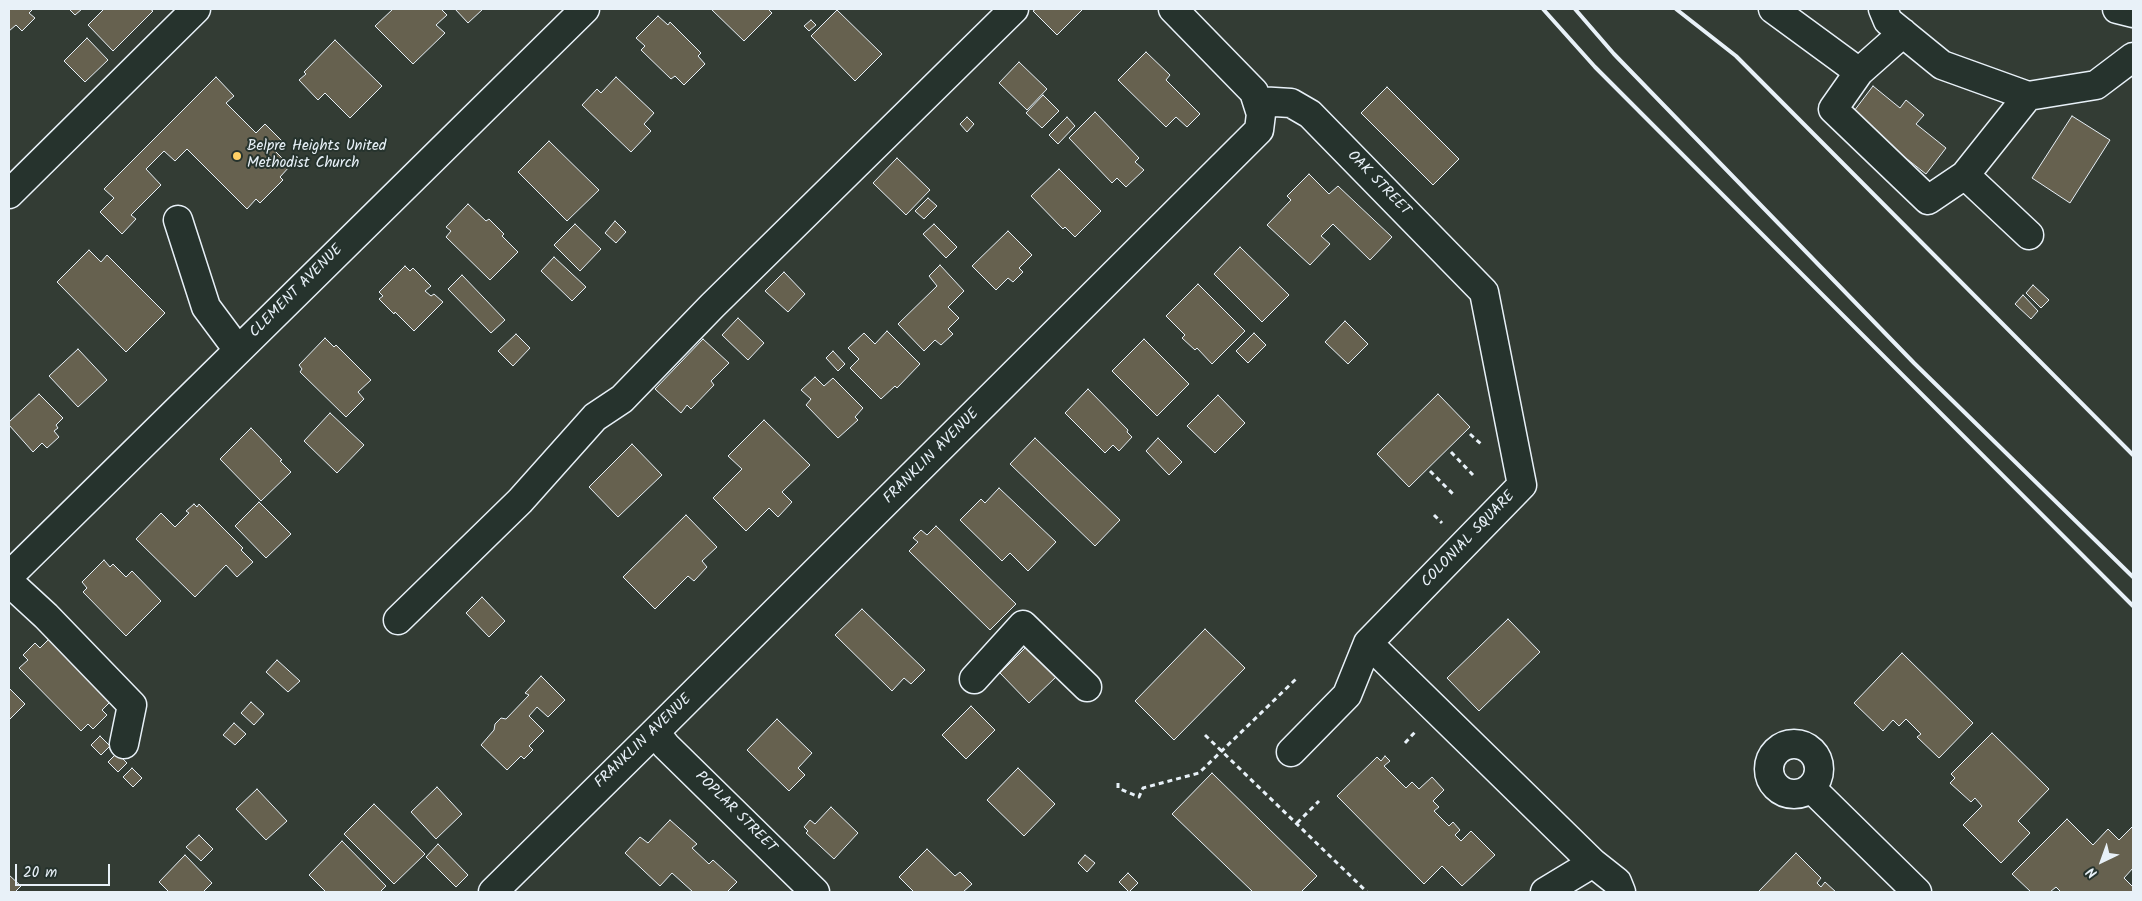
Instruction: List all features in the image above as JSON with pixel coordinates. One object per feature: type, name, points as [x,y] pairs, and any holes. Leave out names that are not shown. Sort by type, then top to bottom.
[{"type":"street","points":[[9,194],[196,9]]},
{"type":"street","name":"CLEMENT AVENUE","points":[[9,576],[585,9]]},
{"type":"street","points":[[398,620],[520,501],[595,417],[622,399],[712,306],[1014,9]]},
{"type":"street","points":[[1173,9],[1254,92],[1258,101]]},
{"type":"street","points":[[1773,9],[1859,72]]},
{"type":"street","points":[[1883,9],[1888,21],[1942,65],[2028,96],[2096,85],[2133,57]]},
{"type":"street","points":[[2117,9],[2133,13]]},
{"type":"street","points":[[1903,33],[1859,72],[1833,109],[1928,200],[1965,175],[2028,96]]},
{"type":"street","name":"OAK STREET","points":[[1258,101],[1291,103],[1310,114],[1484,292]]},
{"type":"street","name":"FRANKLIN AVENUE","points":[[493,892],[1259,130],[1261,114],[1258,101]]},
{"type":"street","points":[[1965,175],[2029,235]]},
{"type":"street","points":[[178,220],[206,307],[238,350]]},
{"type":"street","name":"COLONIAL SQUARE","points":[[1376,636],[1522,485],[1484,292]]},
{"type":"street","points":[[9,582],[46,616],[132,705],[124,744]]},
{"type":"street","points":[[974,679],[1023,625],[1087,687]]},
{"type":"street","points":[[1291,752],[1347,695],[1376,636],[1593,863],[1617,882],[1621,892]]},
{"type":"street","name":"POPLAR STREET","points":[[655,732],[666,746],[815,892]]},
{"type":"street","points":[[1811,788],[1917,892]]},
{"type":"street","points":[[1545,892],[1593,863]]},
{"type":"path","points":[[1470,434],[1481,444]]},
{"type":"path","points":[[1451,452],[1473,475]]},
{"type":"path","points":[[1430,471],[1454,495]]},
{"type":"path","points":[[1118,783],[1118,788],[1139,796],[1143,788],[1199,773],[1296,679]]},
{"type":"path","points":[[1205,735],[1368,892]]},
{"type":"path","points":[[1405,743],[1408,739]]},
{"type":"path","points":[[1297,823],[1319,801]]},
{"type":"building","points":[[9,9],[33,9],[29,13],[35,18],[22,31],[16,25],[9,31]]},
{"type":"building","points":[[69,9],[82,9],[75,15]]},
{"type":"building","points":[[104,9],[150,9],[153,11],[113,51],[88,25]]},
{"type":"building","points":[[393,9],[441,9],[447,15],[436,25],[445,33],[413,64],[375,26]]},
{"type":"building","points":[[455,9],[483,9],[468,23]]},
{"type":"building","points":[[711,9],[768,9],[772,13],[744,41]]},
{"type":"building","points":[[1036,9],[1082,10],[1057,35],[1033,11]]},
{"type":"building","points":[[837,10],[882,54],[855,81],[811,36]]},
{"type":"building","points":[[658,16],[668,25],[670,22],[701,53],[698,56],[705,64],[684,85],[675,76],[671,79],[641,50],[645,46],[636,38]]},
{"type":"building","points":[[811,20],[816,25],[809,31],[804,26]]},
{"type":"building","points":[[87,38],[108,60],[85,82],[64,61]]},
{"type":"building","points":[[335,40],[382,86],[350,118],[325,93],[318,100],[299,80],[306,74],[304,72]]},
{"type":"building","points":[[1146,52],[1170,75],[1166,80],[1200,114],[1187,127],[1176,117],[1166,127],[1118,80]]},
{"type":"building","points":[[1019,62],[1047,89],[1027,110],[999,83]]},
{"type":"building","name":"Belpre Heights United Methodist Church","points":[[216,77],[234,96],[226,103],[256,133],[265,124],[283,142],[274,150],[290,166],[280,177],[283,180],[260,203],[256,199],[247,209],[187,149],[175,161],[164,151],[146,169],[161,185],[131,215],[136,219],[122,234],[100,212],[114,198],[104,189]]},
{"type":"building","points":[[616,77],[654,113],[644,124],[651,131],[631,152],[582,105],[597,89],[601,93]]},
{"type":"building","points":[[1873,86],[1900,108],[1906,100],[1924,115],[1916,124],[1946,148],[1926,174],[1851,115]]},
{"type":"building","points":[[1387,87],[1459,159],[1433,185],[1361,113]]},
{"type":"building","points":[[1043,95],[1059,111],[1042,128],[1026,113]]},
{"type":"building","points":[[1095,112],[1139,158],[1135,162],[1144,170],[1126,187],[1117,178],[1112,183],[1069,138]]},
{"type":"building","points":[[2072,116],[2110,140],[2070,203],[2032,178]]},
{"type":"building","points":[[967,117],[974,124],[967,132],[960,124]]},
{"type":"building","points":[[1067,117],[1075,126],[1058,144],[1049,135]]},
{"type":"building","points":[[549,141],[599,190],[567,221],[518,172]]},
{"type":"building","points":[[897,158],[930,190],[906,215],[873,183]]},
{"type":"building","points":[[1059,169],[1101,211],[1075,237],[1065,227],[1063,229],[1031,196]]},
{"type":"building","points":[[1309,174],[1329,194],[1338,186],[1392,237],[1370,260],[1333,224],[1321,236],[1330,244],[1310,265],[1267,225],[1291,200],[1287,196]]},
{"type":"building","points":[[928,198],[937,206],[924,219],[915,211]]},
{"type":"building","points":[[468,204],[486,221],[489,219],[518,252],[490,280],[446,237],[451,231],[446,227]]},
{"type":"building","points":[[615,221],[626,232],[616,243],[605,233]]},
{"type":"building","points":[[575,224],[601,249],[580,271],[554,245]]},
{"type":"building","points":[[934,224],[957,247],[946,258],[923,234]]},
{"type":"building","points":[[1008,231],[1032,255],[1019,268],[1023,272],[1013,282],[1008,278],[996,290],[972,266]]},
{"type":"building","points":[[1240,247],[1289,295],[1262,322],[1214,274]]},
{"type":"building","points":[[89,250],[101,262],[107,255],[165,313],[126,352],[57,282]]},
{"type":"building","points":[[554,257],[586,287],[572,301],[541,271]]},
{"type":"building","points":[[940,265],[964,291],[948,307],[959,318],[948,329],[953,334],[941,345],[935,340],[924,351],[898,324],[937,286],[929,276]]},
{"type":"building","points":[[405,266],[410,271],[413,268],[431,286],[425,291],[431,296],[434,294],[443,302],[414,331],[379,299],[383,296],[379,292]]},
{"type":"building","points":[[784,272],[805,294],[788,312],[765,291]]},
{"type":"building","points":[[462,275],[505,320],[491,333],[448,289]]},
{"type":"building","points":[[1198,284],[1245,331],[1212,364],[1197,348],[1195,350],[1182,338],[1185,335],[1166,316]]},
{"type":"building","points":[[2033,285],[2049,300],[2041,308],[2026,293]]},
{"type":"building","points":[[2023,295],[2038,311],[2031,319],[2015,304]]},
{"type":"building","points":[[738,318],[764,343],[748,360],[722,335]]},
{"type":"building","points":[[1345,321],[1368,344],[1348,364],[1325,342]]},
{"type":"building","points":[[887,331],[920,364],[897,388],[895,386],[881,399],[850,368],[859,359],[848,348],[864,333],[875,344]]},
{"type":"building","points":[[1254,333],[1266,345],[1248,363],[1236,351]]},
{"type":"building","points":[[516,334],[530,348],[513,366],[498,351]]},
{"type":"building","points":[[325,338],[334,347],[336,345],[371,380],[358,392],[364,399],[346,417],[300,372],[302,369],[299,365]]},
{"type":"building","points":[[703,339],[729,363],[711,381],[714,385],[691,409],[687,405],[681,413],[655,389]]},
{"type":"building","points":[[1144,339],[1189,384],[1157,416],[1112,371]]},
{"type":"building","points":[[78,349],[107,380],[78,407],[49,376]]},
{"type":"building","points":[[833,351],[845,364],[838,371],[826,358]]},
{"type":"building","points":[[815,377],[824,386],[833,378],[863,408],[855,417],[858,420],[838,438],[806,405],[811,399],[801,390]]},
{"type":"building","points":[[1088,389],[1128,430],[1127,432],[1132,437],[1119,451],[1113,445],[1105,453],[1065,413]]},
{"type":"building","points":[[39,394],[63,418],[56,425],[58,428],[54,431],[59,437],[47,448],[42,443],[33,452],[9,425],[9,422]]},
{"type":"building","points":[[1438,394],[1470,427],[1409,487],[1377,454]]},
{"type":"building","points":[[1218,395],[1245,423],[1215,453],[1187,426]]},
{"type":"building","points":[[330,413],[364,445],[337,473],[304,441]]},
{"type":"building","points":[[764,420],[810,465],[782,492],[792,502],[778,517],[769,508],[746,531],[713,498],[742,469],[728,456]]},
{"type":"building","points":[[251,428],[291,472],[261,501],[220,459]]},
{"type":"building","points":[[1035,438],[1120,520],[1095,546],[1010,464]]},
{"type":"building","points":[[1158,438],[1182,462],[1169,475],[1146,451]]},
{"type":"building","points":[[632,444],[662,475],[618,517],[589,487]]},
{"type":"building","points":[[999,488],[1056,542],[1028,571],[1010,553],[1002,561],[960,520],[981,499],[985,503]]},
{"type":"building","points":[[259,502],[291,534],[266,558],[235,526]]},
{"type":"building","points":[[194,504],[197,507],[199,504],[243,548],[241,550],[253,562],[237,577],[226,565],[195,597],[136,539],[161,513],[175,527],[189,513],[186,511]]},
{"type":"building","points":[[686,515],[717,547],[702,561],[707,567],[694,581],[688,576],[655,609],[623,577]]},
{"type":"building","points":[[936,526],[1016,604],[990,630],[909,551],[918,542],[913,538],[921,530],[927,535]]},
{"type":"building","points":[[104,560],[110,567],[113,564],[126,577],[132,571],[161,601],[126,636],[83,592],[87,588],[82,582]]},
{"type":"building","points":[[482,597],[505,621],[489,637],[466,613]]},
{"type":"building","points":[[862,609],[925,670],[911,684],[904,678],[892,691],[835,635]]},
{"type":"building","points":[[1508,619],[1540,652],[1479,711],[1447,678]]},
{"type":"building","points":[[1205,629],[1245,668],[1174,740],[1135,701]]},
{"type":"building","points":[[49,639],[111,701],[102,710],[107,715],[93,729],[88,724],[81,731],[19,668],[28,660],[23,655],[35,643],[40,648]]},
{"type":"building","points":[[1028,645],[1058,675],[1029,703],[1000,673]]},
{"type":"building","points":[[1902,653],[1973,723],[1939,758],[1917,737],[1921,734],[1906,719],[1899,726],[1893,720],[1883,731],[1854,703]]},
{"type":"building","points":[[277,660],[300,681],[288,692],[266,672]]},
{"type":"building","points":[[541,676],[565,700],[548,717],[537,707],[529,716],[544,731],[529,746],[533,750],[524,759],[521,756],[507,770],[481,745],[494,730],[495,724],[501,718],[506,719],[529,695],[525,693]]},
{"type":"building","points":[[9,688],[25,704],[9,720]]},
{"type":"building","points":[[251,702],[264,714],[254,725],[241,713]]},
{"type":"building","points":[[971,706],[995,730],[966,759],[942,735]]},
{"type":"building","points":[[777,719],[812,753],[798,768],[805,775],[789,791],[747,750]]},
{"type":"building","points":[[234,723],[246,734],[235,745],[223,735]]},
{"type":"building","points":[[1992,733],[2049,789],[2018,821],[2030,833],[2001,863],[1963,825],[1982,806],[1975,798],[1971,802],[1950,783],[1955,778],[1951,774]]},
{"type":"building","points":[[100,736],[110,746],[101,755],[91,745]]},
{"type":"building","points":[[117,753],[127,763],[118,772],[108,762]]},
{"type":"building","points":[[1385,756],[1390,761],[1384,766],[1406,788],[1412,782],[1419,789],[1432,777],[1444,790],[1433,801],[1439,807],[1434,811],[1449,826],[1453,822],[1460,830],[1455,835],[1461,841],[1471,831],[1495,855],[1462,886],[1442,866],[1424,884],[1337,796],[1377,757],[1381,761]]},
{"type":"building","points":[[132,768],[142,778],[133,787],[123,777]]},
{"type":"building","points":[[1018,768],[1055,804],[1024,836],[987,800]]},
{"type":"building","points":[[1212,773],[1317,876],[1301,892],[1253,892],[1172,814]]},
{"type":"building","points":[[437,787],[462,814],[436,839],[411,812]]},
{"type":"building","points":[[257,789],[287,821],[266,840],[236,809]]},
{"type":"building","points":[[374,804],[425,854],[394,884],[344,834]]},
{"type":"building","points":[[831,807],[858,833],[834,859],[806,833],[808,831],[804,827],[810,820],[815,824]]},
{"type":"building","points":[[2067,819],[2093,845],[2108,829],[2119,840],[2133,826],[2133,868],[2124,878],[2133,887],[2133,892],[2061,892],[2056,887],[2050,892],[2031,892],[2012,874]]},
{"type":"building","points":[[670,820],[697,844],[692,848],[709,864],[713,860],[737,882],[727,892],[693,892],[672,873],[660,886],[625,853],[640,837],[648,843]]},
{"type":"building","points":[[199,835],[213,849],[201,861],[186,847]]},
{"type":"building","points":[[342,841],[386,886],[380,892],[326,892],[309,875]]},
{"type":"building","points":[[438,844],[468,875],[456,887],[426,857]]},
{"type":"building","points":[[927,849],[955,876],[960,872],[972,884],[963,892],[914,892],[899,877]]},
{"type":"building","points":[[1796,853],[1821,878],[1817,883],[1821,887],[1825,882],[1836,892],[1758,892]]},
{"type":"building","points":[[185,855],[212,883],[203,892],[169,892],[159,882]]},
{"type":"building","points":[[1085,855],[1095,863],[1087,872],[1078,863]]},
{"type":"building","points":[[1128,873],[1138,883],[1129,892],[1119,882]]},
{"type":"building","points":[[9,875],[21,886],[15,892],[9,892]]},
{"type":"railway","points":[[1543,9],[1595,67],[2133,606]]},
{"type":"railway","points":[[1575,9],[1614,54],[1914,363],[2133,577]]},
{"type":"railway","points":[[1676,9],[1736,56],[2133,455]]},
{"type":"place","name":"Belpre Heights United Methodist Church","points":[[237,156]]}]
